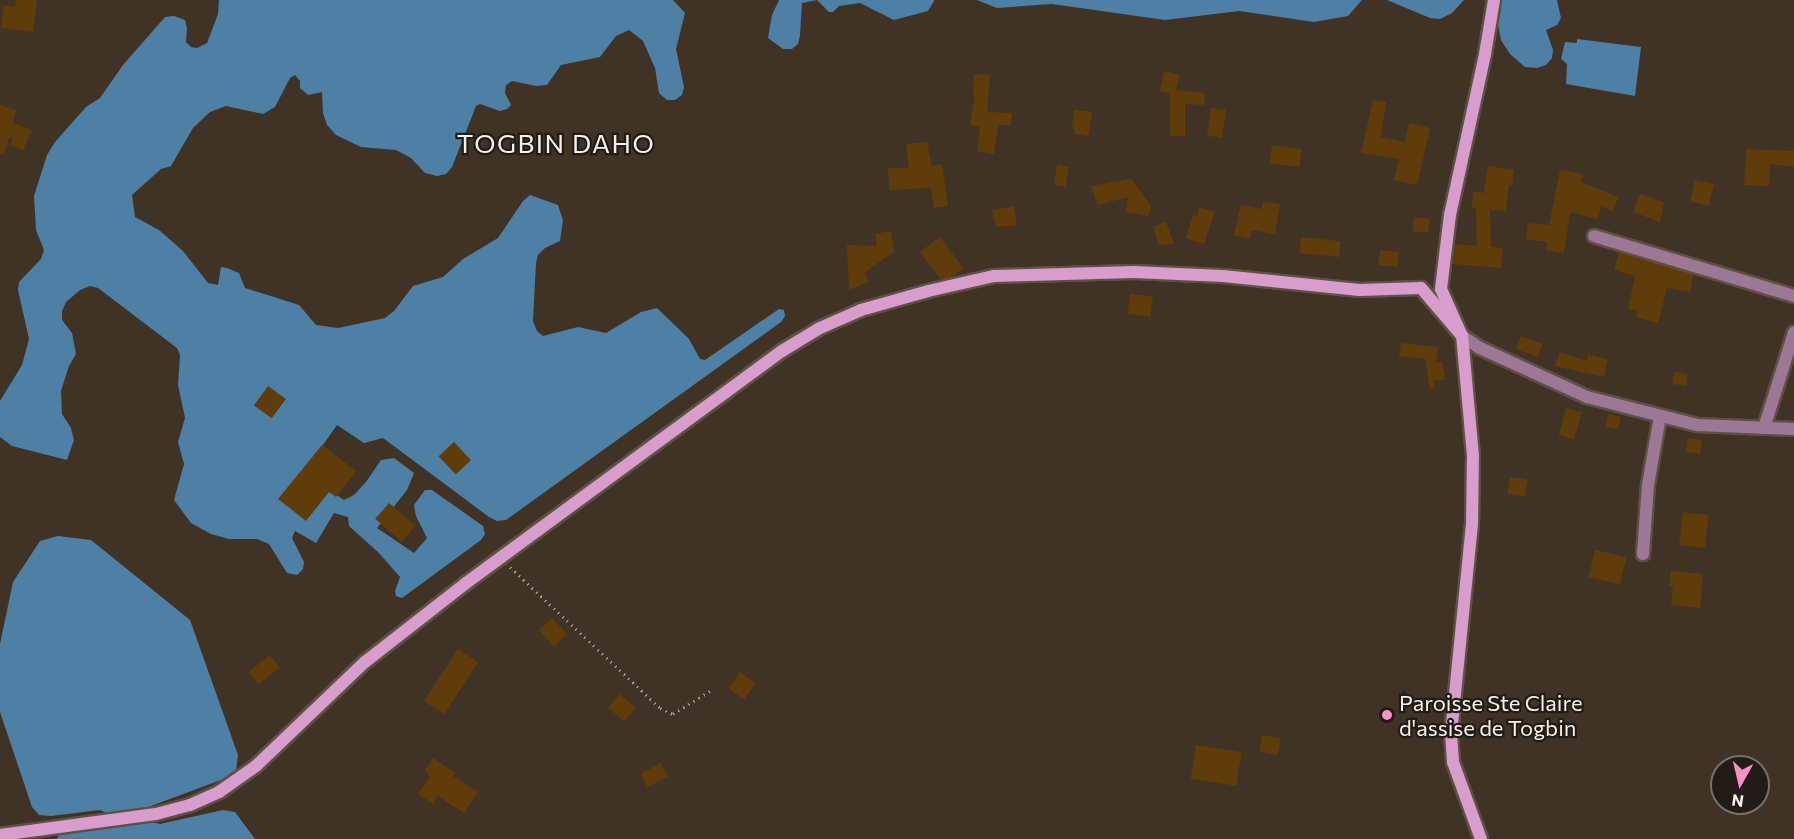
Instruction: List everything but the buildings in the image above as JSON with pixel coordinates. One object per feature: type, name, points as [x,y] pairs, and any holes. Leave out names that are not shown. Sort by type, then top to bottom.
[{"type":"street","points":[[1481,839],[1453,762],[1450,734],[1464,618],[1474,487],[1462,336],[1441,289],[1450,215],[1485,54],[1494,0]]},
{"type":"street","points":[[1594,236],[1794,296]]},
{"type":"street","points":[[7,836],[100,819],[156,814],[190,805],[219,792],[256,766],[365,662],[500,558],[782,351],[820,328],[861,310],[928,291],[994,276],[1134,272],[1223,276],[1359,290],[1421,288],[1462,336],[1480,348],[1587,397],[1697,425],[1794,429]]},
{"type":"street","points":[[1764,428],[1794,333]]},
{"type":"street","points":[[1643,554],[1648,485],[1660,416]]},
{"type":"path","points":[[500,558],[660,708],[673,714],[713,688]]},
{"type":"water","points":[[219,0],[673,0],[685,13],[676,49],[684,87],[682,95],[675,100],[667,100],[659,93],[655,68],[643,41],[629,30],[616,36],[600,57],[561,65],[547,85],[536,86],[512,81],[506,85],[505,93],[511,105],[507,109],[500,111],[480,104],[476,106],[452,167],[446,174],[437,176],[425,173],[411,158],[396,150],[361,147],[336,135],[327,125],[323,113],[322,92],[308,95],[300,88],[300,81],[295,75],[290,78],[275,107],[263,114],[226,106],[210,112],[193,128],[171,166],[161,169],[132,195],[135,217],[159,230],[183,251],[208,283],[218,285],[221,267],[227,268],[239,273],[245,288],[299,305],[316,325],[338,328],[385,318],[394,311],[413,286],[443,277],[463,259],[498,238],[523,201],[530,195],[558,205],[563,220],[560,241],[545,248],[538,255],[536,263],[533,321],[537,331],[543,336],[578,327],[606,333],[641,312],[657,308],[689,339],[700,359],[705,360],[779,309],[784,310],[785,316],[781,322],[506,520],[497,521],[489,517],[383,438],[364,443],[337,425],[303,473],[344,500],[354,495],[381,460],[394,458],[414,473],[407,490],[377,528],[414,553],[427,538],[416,516],[414,505],[425,490],[432,490],[483,526],[485,534],[481,540],[402,598],[396,596],[395,591],[400,577],[379,553],[349,526],[348,517],[334,513],[316,543],[295,531],[292,538],[304,562],[303,569],[297,575],[287,573],[269,544],[257,539],[229,539],[211,534],[191,523],[174,500],[184,464],[178,442],[185,418],[178,385],[180,355],[177,348],[98,288],[90,286],[80,290],[66,302],[62,311],[62,320],[72,333],[76,354],[69,366],[61,391],[62,414],[71,428],[74,440],[67,460],[12,446],[0,437],[0,401],[22,365],[29,339],[18,290],[19,282],[41,259],[44,250],[36,230],[34,196],[47,155],[55,142],[86,107],[100,98],[123,65],[165,17],[174,16],[185,20],[186,42],[191,47],[197,48],[207,43],[218,14]]},
{"type":"water","points":[[779,0],[817,0],[802,3],[800,35],[798,44],[792,49],[783,49],[768,38],[772,15]]},
{"type":"water","points":[[817,0],[934,1],[928,11],[894,20],[860,3],[839,6],[833,12],[829,12]]},
{"type":"water","points":[[977,0],[1362,0],[1348,16],[1314,22],[1239,11],[1165,20],[1052,4],[997,8]]},
{"type":"water","points":[[1387,0],[1464,0],[1452,13],[1440,19],[1430,18]]},
{"type":"water","points":[[1488,0],[1557,0],[1561,18],[1557,25],[1546,30],[1553,50],[1552,58],[1546,65],[1537,68],[1525,67],[1510,54],[1501,40],[1496,14],[1486,10]]},
{"type":"water","points":[[1577,39],[1641,47],[1635,96],[1566,84],[1567,64],[1561,59],[1565,42],[1577,43]]},
{"type":"water","points":[[58,536],[91,540],[190,620],[238,755],[236,771],[229,777],[151,806],[149,812],[152,822],[160,824],[223,810],[235,812],[255,839],[57,839],[60,833],[101,828],[105,812],[100,810],[51,816],[39,815],[32,807],[0,712],[0,644],[13,582],[40,541]]},
{"type":"place","name":"Paroisse Ste Claire d'assise de Togbin","points":[[1387,715]]},
{"type":"district","name":"TOGBIN DAHO","points":[[556,143]]}]
